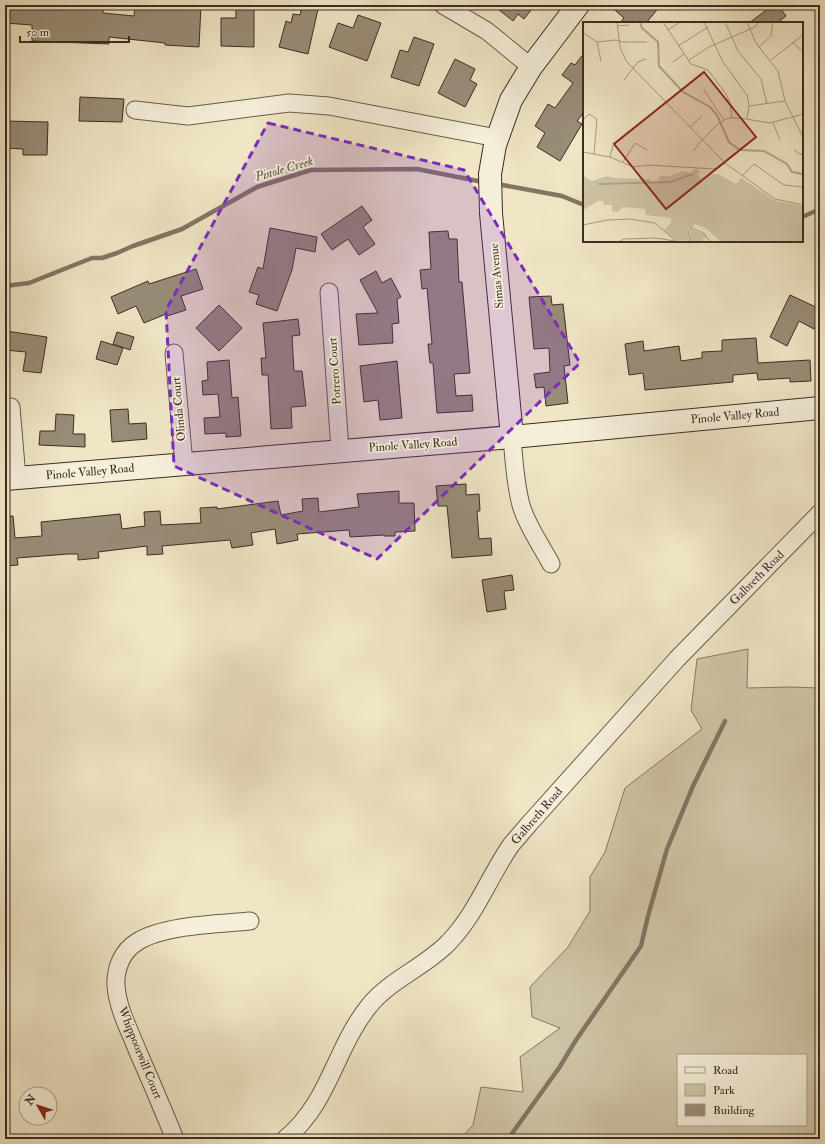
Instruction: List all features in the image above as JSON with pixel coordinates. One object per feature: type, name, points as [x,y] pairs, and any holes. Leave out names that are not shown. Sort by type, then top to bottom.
[{"type":"main road","name":"Simas Avenue","points":[[512,437],[491,213],[490,174],[496,142],[511,100],[531,67],[578,5]]},
{"type":"main road","name":"Pinole Valley Road","points":[[11,478],[512,437],[820,408]]},
{"type":"street","points":[[443,5],[487,31],[531,67]]},
{"type":"street","points":[[135,110],[188,116],[289,103],[329,106],[496,142]]},
{"type":"street","name":"Potrero Court","points":[[330,292],[340,450]]},
{"type":"street","name":"Olinda Court","points":[[174,353],[184,464]]},
{"type":"street","points":[[10,407],[11,478]]},
{"type":"street","name":"Simas Avenue","points":[[512,437],[517,484],[522,506],[530,525],[551,564]]},
{"type":"street","name":"Galbreth Road","points":[[285,1139],[307,1116],[325,1092],[355,1025],[370,1005],[448,944],[467,920],[511,846],[528,824],[677,660],[820,513]]},
{"type":"street","name":"Whippoorwill Court","points":[[175,1139],[121,1012],[116,986],[118,969],[126,951],[137,942],[151,936],[175,930],[250,920]]},
{"type":"highlighted area","points":[[268,123],[464,170],[580,363],[377,559],[174,466],[166,310]]},
{"type":"green space","points":[[748,649],[747,688],[820,688],[820,1139],[460,1139],[473,1125],[481,1087],[523,1092],[520,1057],[560,1028],[532,1017],[530,987],[568,947],[590,911],[590,877],[605,852],[625,788],[702,729],[691,710],[697,659]]},
{"type":"building","points":[[5,5],[103,5],[103,13],[134,16],[135,5],[178,8],[178,5],[201,5],[199,47],[165,45],[165,43],[109,37],[109,44],[32,41],[32,25],[5,23]]},
{"type":"building","points":[[493,5],[535,5],[524,19],[518,14],[513,21]]},
{"type":"building","points":[[609,5],[661,5],[647,22],[621,22],[624,18]]},
{"type":"building","points":[[773,5],[778,5],[786,16],[778,22],[750,22]]},
{"type":"building","points":[[236,6],[254,6],[254,47],[221,46],[221,18],[236,18]]},
{"type":"building","points":[[302,6],[318,9],[308,54],[279,47],[286,21],[291,23],[293,14],[300,15]]},
{"type":"building","points":[[358,15],[381,23],[367,61],[329,47],[338,23],[353,28]]},
{"type":"building","points":[[414,37],[434,44],[419,86],[391,77],[400,50],[408,52]]},
{"type":"building","points":[[583,54],[583,113],[577,121],[582,124],[560,161],[537,147],[545,133],[535,126],[548,104],[555,108],[573,83],[562,75],[571,63],[575,65]]},
{"type":"building","points":[[455,59],[475,69],[470,80],[477,84],[465,107],[438,93]]},
{"type":"building","points":[[80,97],[124,99],[122,122],[79,121]]},
{"type":"building","points":[[5,121],[48,122],[47,155],[23,155],[23,149],[5,148]]},
{"type":"building","points":[[362,206],[372,220],[363,227],[375,244],[359,255],[348,239],[332,250],[321,234]]},
{"type":"building","points":[[270,228],[317,237],[315,252],[296,248],[292,270],[277,311],[256,304],[259,295],[249,292],[258,267],[263,269]]},
{"type":"building","points":[[448,231],[449,239],[457,239],[459,282],[462,282],[470,373],[454,374],[456,396],[472,395],[473,411],[437,413],[433,363],[430,363],[428,344],[432,344],[427,288],[422,289],[420,270],[431,269],[429,232]]},
{"type":"building","points":[[196,269],[203,289],[181,296],[186,310],[167,316],[166,314],[144,323],[136,306],[118,314],[111,297],[148,281],[149,284]]},
{"type":"building","points":[[376,271],[382,283],[391,278],[401,297],[397,299],[399,323],[392,324],[393,343],[359,345],[356,314],[378,313],[360,280]]},
{"type":"building","points":[[790,295],[820,309],[820,317],[814,329],[799,321],[787,346],[770,337]]},
{"type":"building","points":[[551,296],[552,305],[563,304],[570,365],[564,366],[568,403],[546,406],[544,387],[536,388],[534,374],[550,372],[549,348],[534,349],[529,297]]},
{"type":"building","points":[[219,305],[242,328],[219,351],[196,328]]},
{"type":"building","points":[[298,319],[300,335],[292,336],[294,371],[302,371],[306,406],[291,407],[292,428],[271,429],[268,375],[262,375],[261,358],[266,358],[263,323]]},
{"type":"building","points":[[6,331],[47,337],[41,373],[23,371],[26,352],[5,350]]},
{"type":"building","points":[[117,332],[134,337],[130,350],[113,344]]},
{"type":"building","points":[[756,338],[758,363],[810,360],[811,381],[790,382],[790,378],[758,380],[757,373],[733,375],[733,382],[645,390],[643,373],[629,375],[625,344],[643,341],[644,351],[679,346],[681,361],[702,358],[702,352],[722,351],[722,340]]},
{"type":"building","points":[[101,341],[123,348],[117,365],[96,359]]},
{"type":"building","points":[[229,360],[232,398],[238,397],[241,436],[226,437],[226,433],[205,434],[204,418],[220,417],[218,394],[203,395],[202,381],[208,380],[207,362]]},
{"type":"building","points":[[397,361],[402,418],[380,420],[378,400],[364,402],[360,366]]},
{"type":"building","points":[[128,409],[129,424],[146,423],[147,439],[112,442],[110,410]]},
{"type":"building","points":[[56,414],[74,415],[73,434],[85,434],[85,447],[39,445],[40,431],[55,431]]},
{"type":"building","points":[[466,484],[466,495],[479,494],[480,511],[477,511],[479,539],[491,538],[492,555],[452,558],[447,506],[438,506],[436,486]]},
{"type":"building","points":[[399,491],[399,503],[414,503],[415,531],[395,532],[395,536],[384,535],[350,537],[349,530],[297,534],[298,540],[277,544],[275,529],[251,533],[253,545],[232,548],[230,540],[162,546],[163,554],[147,555],[147,546],[98,552],[99,558],[78,560],[78,554],[17,558],[18,565],[5,566],[5,516],[13,516],[15,538],[42,536],[41,522],[120,514],[122,529],[145,526],[144,512],[160,511],[161,525],[201,523],[200,508],[217,507],[217,509],[278,501],[281,515],[303,511],[302,499],[318,498],[319,512],[359,507],[357,494]]},
{"type":"building","points":[[512,575],[514,590],[504,591],[506,609],[487,612],[482,580]]},
{"type":"waterway","name":"Pinole Creek","points":[[5,286],[29,283],[92,258],[102,258],[182,229],[257,187],[311,170],[417,169],[483,182]]},
{"type":"waterway","name":"Pinole Creek","points":[[497,184],[562,196],[583,205]]},
{"type":"waterway","name":"Pinole Creek","points":[[803,217],[820,209]]},
{"type":"waterway","points":[[508,1139],[559,1068],[576,1040],[641,946],[667,849],[693,786],[725,721]]}]
